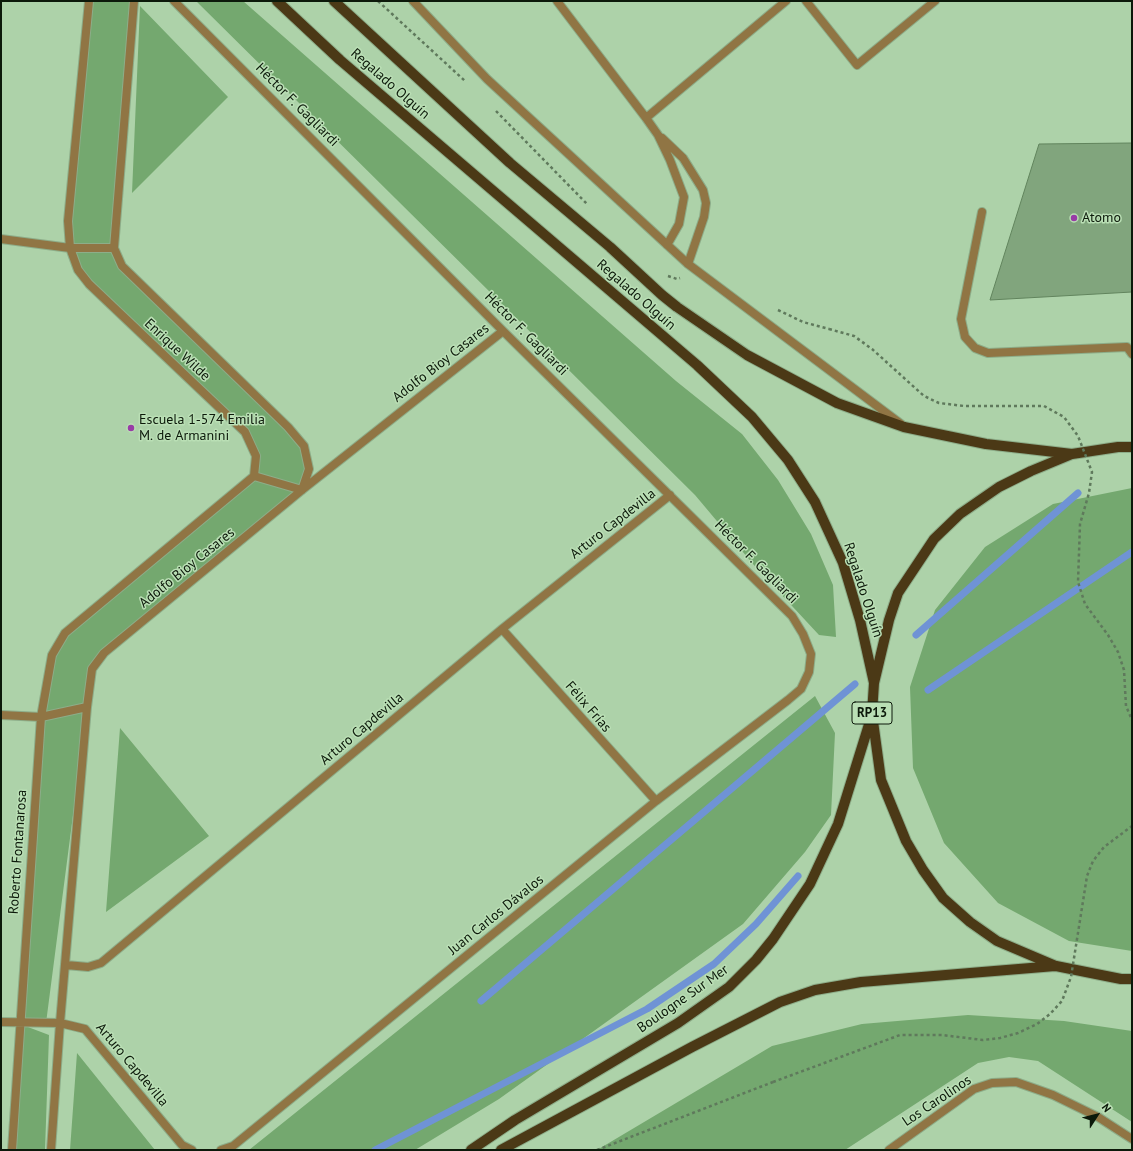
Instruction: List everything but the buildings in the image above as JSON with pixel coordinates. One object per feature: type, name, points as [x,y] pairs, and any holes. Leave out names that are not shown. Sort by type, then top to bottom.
[{"type":"main road","name":"Regalado Olguín","points":[[277,1],[340,60],[697,365],[752,417],[788,460],[815,502],[843,563],[860,620],[874,683]]},
{"type":"main road","name":"Regalado Olguín","points":[[334,1],[510,163],[610,247],[676,307],[747,355],[837,402],[904,427],[986,444],[1072,454]]},
{"type":"main road","name":"RP13","points":[[1132,447],[1118,446],[1072,454],[1031,471],[999,487],[960,514],[934,539],[898,593],[888,620],[874,683],[872,714],[881,780],[906,841],[923,870],[944,898],[970,922],[997,940],[1056,966],[1121,979],[1132,979]]},
{"type":"main road","name":"Boulogne Sur Mer","points":[[471,1150],[515,1120],[678,1023],[729,987],[756,960],[773,939],[810,884],[838,824],[872,714]]},
{"type":"main road","name":"RP13","points":[[501,1150],[780,1002],[815,990],[861,982],[1056,966]]},
{"type":"street","name":"Enrique Wilde","points":[[89,1],[68,221],[70,248],[78,270],[89,284],[246,432],[256,456],[254,476]]},
{"type":"street","name":"Enrique Wilde","points":[[134,1],[114,248],[122,266],[288,427],[304,446],[309,469],[302,490]]},
{"type":"street","name":"Héctor F. Gagliardi","points":[[174,1],[503,331],[792,616],[803,634],[811,654],[809,672],[801,689],[788,700]]},
{"type":"street","points":[[413,1],[487,79],[688,264],[904,427]]},
{"type":"street","points":[[557,1],[658,135],[683,158],[703,190],[706,203],[704,217],[688,264]]},
{"type":"street","points":[[646,118],[786,1]]},
{"type":"street","points":[[806,1],[857,65],[935,1]]},
{"type":"street","points":[[658,135],[684,197],[679,224],[667,245]]},
{"type":"street","points":[[982,212],[961,319],[965,337],[975,348],[988,353],[1127,347],[1132,354]]},
{"type":"street","points":[[1,238],[70,248],[114,248]]},
{"type":"street","name":"Adolfo Bioy Casares","points":[[86,707],[92,669],[104,652],[302,490],[503,331]]},
{"type":"street","points":[[254,476],[302,490]]},
{"type":"street","name":"Roberto Fontanarosa","points":[[12,1150],[19,1023],[41,718],[52,655],[65,633],[254,476]]},
{"type":"street","name":"Arturo Capdevilla","points":[[66,965],[88,968],[101,963],[502,628],[670,495]]},
{"type":"street","name":"Félix Frías","points":[[502,628],[656,801]]},
{"type":"street","name":"Juan Carlos Dávalos","points":[[221,1150],[233,1146],[656,801],[788,700]]},
{"type":"street","points":[[1,715],[41,718],[86,707],[51,1150]]},
{"type":"street","name":"Arturo Capdevilla","points":[[1,1022],[60,1023],[85,1029],[182,1146],[192,1150]]},
{"type":"street","name":"Los Carolinos","points":[[889,1150],[974,1089],[992,1083],[1008,1082],[1016,1082],[1053,1095],[1098,1117],[1132,1139]]},
{"type":"path","points":[[830,328],[854,336],[872,349],[924,396],[940,403],[964,406],[1044,406],[1064,417],[1078,436],[1092,472],[1090,493],[1080,524],[1078,582],[1085,604],[1108,635],[1120,658],[1124,670],[1126,706],[1132,720]]},
{"type":"path","points":[[597,1150],[900,1035],[942,1034],[983,1040],[1018,1033],[1036,1024],[1050,1014],[1062,1002],[1071,977],[1084,891],[1093,862],[1104,847],[1132,826]]},
{"type":"green space","points":[[89,1],[134,1],[114,248],[122,266],[304,446],[309,469],[302,490],[104,652],[92,669],[46,1023],[20,1024],[41,717],[52,655],[65,633],[254,477],[256,456],[245,432],[78,270],[68,221]]},
{"type":"green space","points":[[196,1],[243,1],[676,381],[742,434],[778,480],[811,534],[833,585],[836,637],[819,635],[753,564],[695,495]]},
{"type":"green space","points":[[140,6],[228,97],[132,193]]},
{"type":"green space","points":[[1132,488],[1132,951],[1069,941],[998,903],[944,843],[913,768],[910,687],[935,610],[985,547],[1053,504]]},
{"type":"green space","points":[[815,696],[835,733],[831,815],[805,852],[743,924],[499,1099],[415,1150],[249,1150]]},
{"type":"green space","points":[[120,728],[209,836],[106,912]]},
{"type":"green space","points":[[968,1015],[1064,1021],[1132,1031],[1132,1122],[1038,1061],[1009,1057],[978,1063],[845,1150],[597,1150],[772,1046],[862,1024]]},
{"type":"green space","points":[[20,1024],[49,1035],[45,1150],[12,1150]]},
{"type":"green space","points":[[77,1053],[155,1150],[70,1150]]},
{"type":"waterway","points":[[916,635],[1078,493]]},
{"type":"waterway","points":[[928,690],[1132,552]]},
{"type":"waterway","points":[[481,1001],[855,684]]},
{"type":"waterway","points":[[375,1150],[647,1009],[714,964],[756,924],[798,876]]},
{"type":"place","name":"Atomo","points":[[1074,218]]},
{"type":"place","name":"Escuela 1-574 Emilia M. de Armanini","points":[[131,428]]}]
